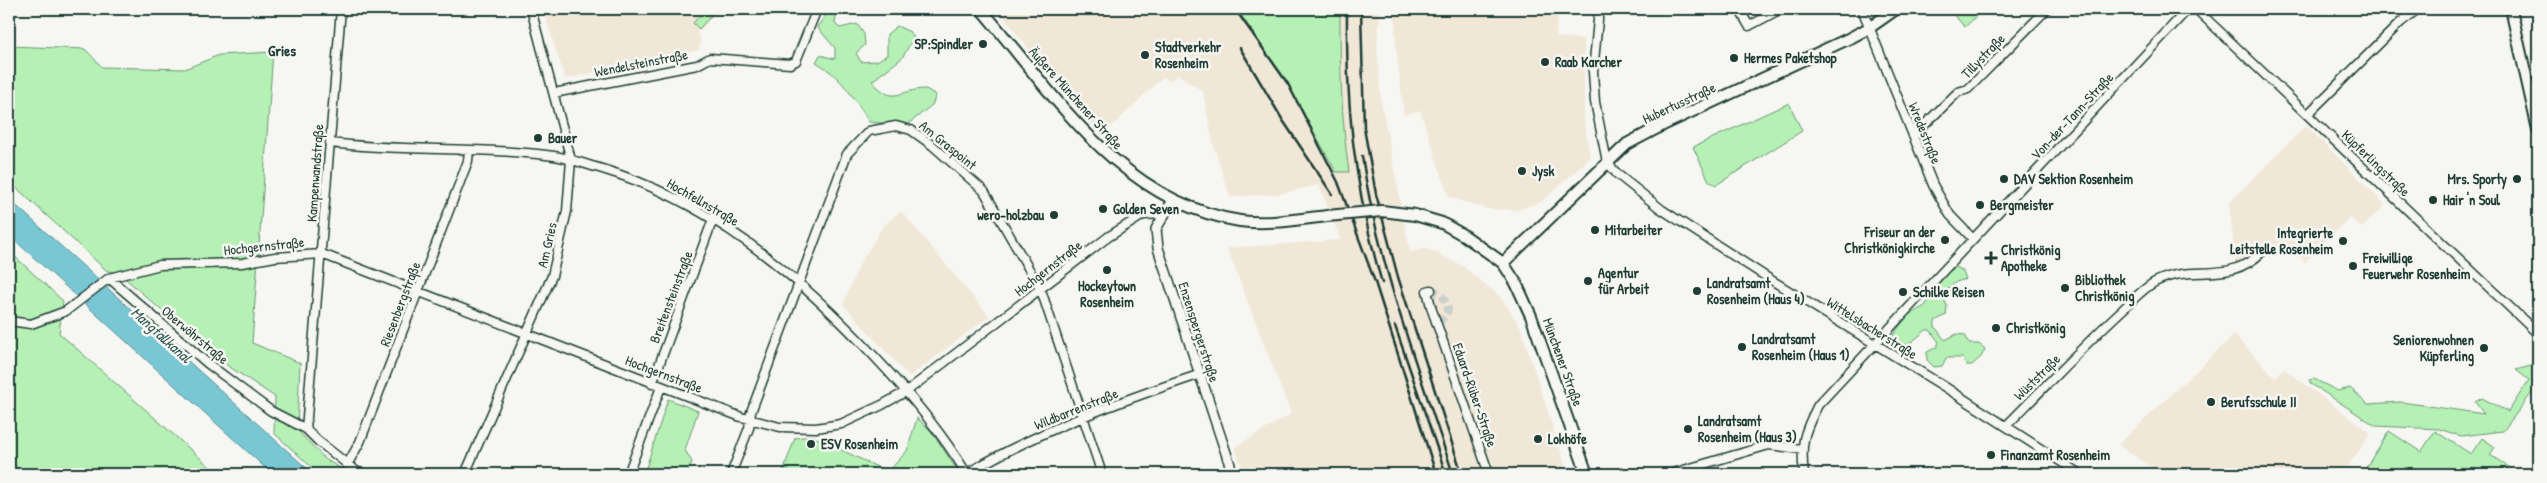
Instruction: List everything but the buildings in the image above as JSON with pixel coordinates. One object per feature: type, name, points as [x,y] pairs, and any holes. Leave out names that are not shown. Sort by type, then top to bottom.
[{"type":"main road","name":"Äußere Münchener Straße","points":[[981,9],[1088,137],[1128,172],[1173,200],[1210,214],[1241,221],[1268,222],[1382,211],[1414,215],[1442,223],[1465,236],[1503,263]]},
{"type":"main road","name":"Hubertusstraße","points":[[1503,263],[1574,197],[1627,144],[1663,125],[1869,28],[1896,9]]},
{"type":"main road","points":[[2512,9],[2538,124]]},
{"type":"main road","name":"Münchener Straße","points":[[1503,263],[1516,282],[1532,316],[1587,474]]},
{"type":"street","name":"Kampenwandstraße","points":[[306,430],[322,254],[340,9]]},
{"type":"street","name":"Am Gries","points":[[465,474],[482,430],[528,334],[552,276],[560,248],[570,185],[571,160],[531,9]]},
{"type":"street","name":"Wendelsteinstraße","points":[[554,94],[697,64],[710,58],[790,64],[796,61],[817,9]]},
{"type":"street","points":[[1599,9],[1593,72],[1598,122],[1607,162]]},
{"type":"street","points":[[1739,9],[1749,26],[1782,9]]},
{"type":"street","name":"Wredestraße","points":[[1862,9],[1943,204],[1950,215],[1973,239]]},
{"type":"street","name":"Tillystraße","points":[[1914,136],[1958,92],[1968,89],[2047,9]]},
{"type":"street","name":"Von-der-Tann-Straße","points":[[1801,450],[1809,423],[1818,404],[2188,9]]},
{"type":"street","name":"Küpferlingstraße","points":[[2196,9],[2538,334]]},
{"type":"street","points":[[2308,114],[2401,22],[2418,9]]},
{"type":"street","name":"Am Graspoint","points":[[731,474],[749,428],[750,419],[799,280],[847,154],[869,131],[896,126],[911,130],[932,145],[984,191],[1040,290],[1102,474]]},
{"type":"street","name":"Hochfellnstraße","points":[[330,144],[556,156],[632,179],[668,195],[713,219],[799,280],[832,312],[926,413],[967,474]]},
{"type":"street","name":"Riesenbergstraße","points":[[347,465],[360,442],[468,160],[469,150]]},
{"type":"street","name":"Wittelsbacherstraße","points":[[1607,162],[1638,192],[1661,208],[1768,278],[2080,474]]},
{"type":"street","name":"Enzenspergerstraße","points":[[1173,200],[1163,214],[1156,229],[1158,248],[1198,375],[1232,474]]},
{"type":"street","name":"Hochgernstraße","points":[[108,279],[160,265],[242,262],[275,257],[322,254],[661,388],[750,419],[798,429],[841,424],[907,392],[1108,237],[1143,216],[1163,214]]},
{"type":"street","name":"Breitensteinstraße","points":[[652,384],[713,219]]},
{"type":"street","name":"Wüststraße","points":[[2006,426],[2105,326],[2156,282],[2184,274],[2234,271],[2248,265],[2263,251]]},
{"type":"street","points":[[9,321],[31,324],[66,311],[108,279]]},
{"type":"street","name":"Oberwöhrstraße","points":[[108,279],[207,363],[271,411],[306,430],[360,474]]},
{"type":"street","name":"Eduard-Rüber-Straße","points":[[1431,290],[1427,291],[1440,323],[1489,474]]},
{"type":"street","name":"Wildbarrenstraße","points":[[967,474],[1015,448],[1083,417],[1198,375]]},
{"type":"street","points":[[628,474],[661,388]]},
{"type":"street","points":[[1670,474],[1769,445],[1801,450],[1804,474]]},
{"type":"shaded area","points":[[543,9],[719,9],[697,33],[701,40],[699,50],[565,79]]},
{"type":"shaded area","points":[[997,9],[1237,9],[1286,81],[1337,172],[1349,171],[1343,131],[1340,9],[1380,9],[1377,47],[1381,101],[1410,252],[1426,248],[1461,265],[1500,296],[1520,326],[1568,474],[1244,474],[1235,447],[1291,414],[1227,248],[1341,240],[1319,185],[1279,194],[1230,197],[1213,144],[1203,91],[1178,75],[1170,81],[1163,77],[1103,135],[1068,97]]},
{"type":"shaded area","name":"Raab Karcher","points":[[1395,9],[1558,9],[1556,37],[1584,39],[1584,120],[1590,158],[1541,202],[1518,210],[1487,209],[1449,197],[1420,110],[1404,115],[1396,48]]},
{"type":"shaded area","points":[[2306,125],[2385,205],[2362,228],[2350,217],[2305,262],[2285,243],[2270,257],[2256,244],[2236,265],[2229,203]]},
{"type":"shaded area","points":[[901,211],[989,316],[909,377],[843,304],[860,264],[883,226]]},
{"type":"shaded area","points":[[2234,335],[2275,377],[2284,369],[2371,433],[2343,474],[2161,474],[2118,445]]},
{"type":"green space","points":[[706,9],[717,9],[699,29],[693,23]]},
{"type":"green space","points":[[830,9],[846,9],[836,15],[835,24],[840,28],[857,24],[864,34],[865,45],[856,53],[861,62],[877,61],[887,55],[887,34],[897,26],[910,32],[914,37],[902,58],[872,81],[880,89],[892,95],[926,89],[936,95],[932,105],[907,125],[869,122],[840,81],[816,62],[820,55],[835,59],[835,48],[817,27]]},
{"type":"green space","points":[[1237,9],[1340,9],[1344,131],[1349,172],[1336,172],[1286,81]]},
{"type":"green space","points":[[1948,9],[1984,9],[1965,27]]},
{"type":"green space","points":[[9,46],[85,49],[102,67],[185,69],[219,55],[273,52],[252,343],[300,363],[297,430],[325,459],[350,474],[319,474],[274,433],[275,397],[213,356],[118,272],[107,271],[9,181]]},
{"type":"green space","points":[[1789,103],[1802,131],[1716,185],[1709,181],[1693,147]]},
{"type":"green space","points":[[9,251],[63,301],[59,333],[218,474],[24,474],[9,459]]},
{"type":"green space","points":[[1956,267],[1962,270],[1966,279],[1956,282],[1942,294],[1947,306],[1946,315],[1935,321],[1935,327],[1945,340],[1957,334],[1965,335],[1969,344],[1979,344],[1985,349],[1981,357],[1972,365],[1966,365],[1963,358],[1946,358],[1942,366],[1934,367],[1927,360],[1927,352],[1937,347],[1939,342],[1930,330],[1926,330],[1908,345],[1896,343],[1893,335],[1908,315],[1925,306],[1945,274]]},
{"type":"green space","points":[[2538,364],[2538,385],[2503,431],[2461,436],[2439,429],[2376,426],[2311,384],[2309,380],[2314,379],[2338,391],[2350,388],[2368,404],[2401,402],[2484,414],[2475,402],[2482,398],[2508,412],[2529,380],[2516,370]]},
{"type":"green space","points":[[668,399],[698,411],[685,450],[692,462],[687,474],[644,474]]},
{"type":"green space","name":"ESV Rosenheim","points":[[917,418],[931,431],[960,474],[782,474],[795,438],[812,436],[888,472],[907,451]]},
{"type":"green space","points":[[2389,431],[2421,452],[2435,431],[2471,454],[2482,438],[2495,447],[2490,455],[2520,474],[2362,474]]},
{"type":"water","points":[[9,199],[313,474],[272,474],[9,235]]},
{"type":"tunnel","points":[[1431,290],[1441,295],[1446,303],[1448,310],[1441,321]]},
{"type":"railway","points":[[1235,9],[1288,84],[1338,182],[1375,282],[1436,474]]},
{"type":"railway","points":[[1347,9],[1350,114],[1358,180],[1372,248],[1382,283]]},
{"type":"railway","points":[[1361,9],[1364,128],[1376,194],[1398,277],[1462,474]]},
{"type":"railway","points":[[1240,48],[1282,119],[1332,194]]},
{"type":"railway","points":[[1362,156],[1369,197],[1389,277],[1413,356],[1453,474]]},
{"type":"railway","points":[[1395,326],[1446,474]]},
{"type":"place","name":"SP:Spindler","points":[[983,44]]},
{"type":"place","name":"Stadtverkehr Rosenheim","points":[[1145,55]]},
{"type":"place","name":"Hermes Paketshop","points":[[1734,58]]},
{"type":"place","name":"Raab Karcher","points":[[1545,62]]},
{"type":"place","name":"Bauer","points":[[538,138]]},
{"type":"place","name":"Jysk","points":[[1522,171]]},
{"type":"place","name":"DAV Sektion Rosenheim","points":[[2004,179]]},
{"type":"place","name":"Mrs. Sporty","points":[[2517,179]]},
{"type":"place","name":"Hair 'n Soul","points":[[2433,200]]},
{"type":"place","name":"Bergmeister","points":[[1980,205]]},
{"type":"place","name":"Golden Seven","points":[[1103,209]]},
{"type":"place","name":"wero-holzbau","points":[[1054,215]]},
{"type":"place","name":"Mitarbeiter","points":[[1595,230]]},
{"type":"place","name":"Friseur an der Christkönigkirche","points":[[1945,240]]},
{"type":"place","name":"Integrierte Leitstelle Rosenheim","points":[[2343,241]]},
{"type":"place","name":"Christkönig Apotheke","points":[[1991,258]]},
{"type":"place","name":"Freiwillige Feuerwehr Rosenheim","points":[[2353,266]]},
{"type":"place","name":"Hockeytown Rosenheim","points":[[1107,270]]},
{"type":"place","name":"Agentur für Arbeit","points":[[1588,281]]},
{"type":"place","name":"Bibliothek Christkönig","points":[[2065,288]]},
{"type":"place","name":"Landratsamt Rosenheim (Haus 4)","points":[[1697,291]]},
{"type":"place","name":"Schilke Reisen","points":[[1903,292]]},
{"type":"place","name":"Christkönig","points":[[1996,328]]},
{"type":"place","name":"Landratsamt Rosenheim (Haus 1)","points":[[1742,347]]},
{"type":"place","name":"Seniorenwohnen Küpferling","points":[[2484,348]]},
{"type":"place","name":"Berufsschule II","points":[[2211,402]]},
{"type":"place","name":"Landratsamt Rosenheim (Haus 3)","points":[[1688,429]]},
{"type":"place","name":"Lokhöfe","points":[[1538,439]]},
{"type":"place","name":"ESV Rosenheim","points":[[811,444]]},
{"type":"place","name":"Finanzamt Rosenheim","points":[[1991,455]]},
{"type":"district","name":"Gries","points":[[282,51]]},
{"type":"water label","name":"Mangfallkanal","points":[[161,335]]}]
